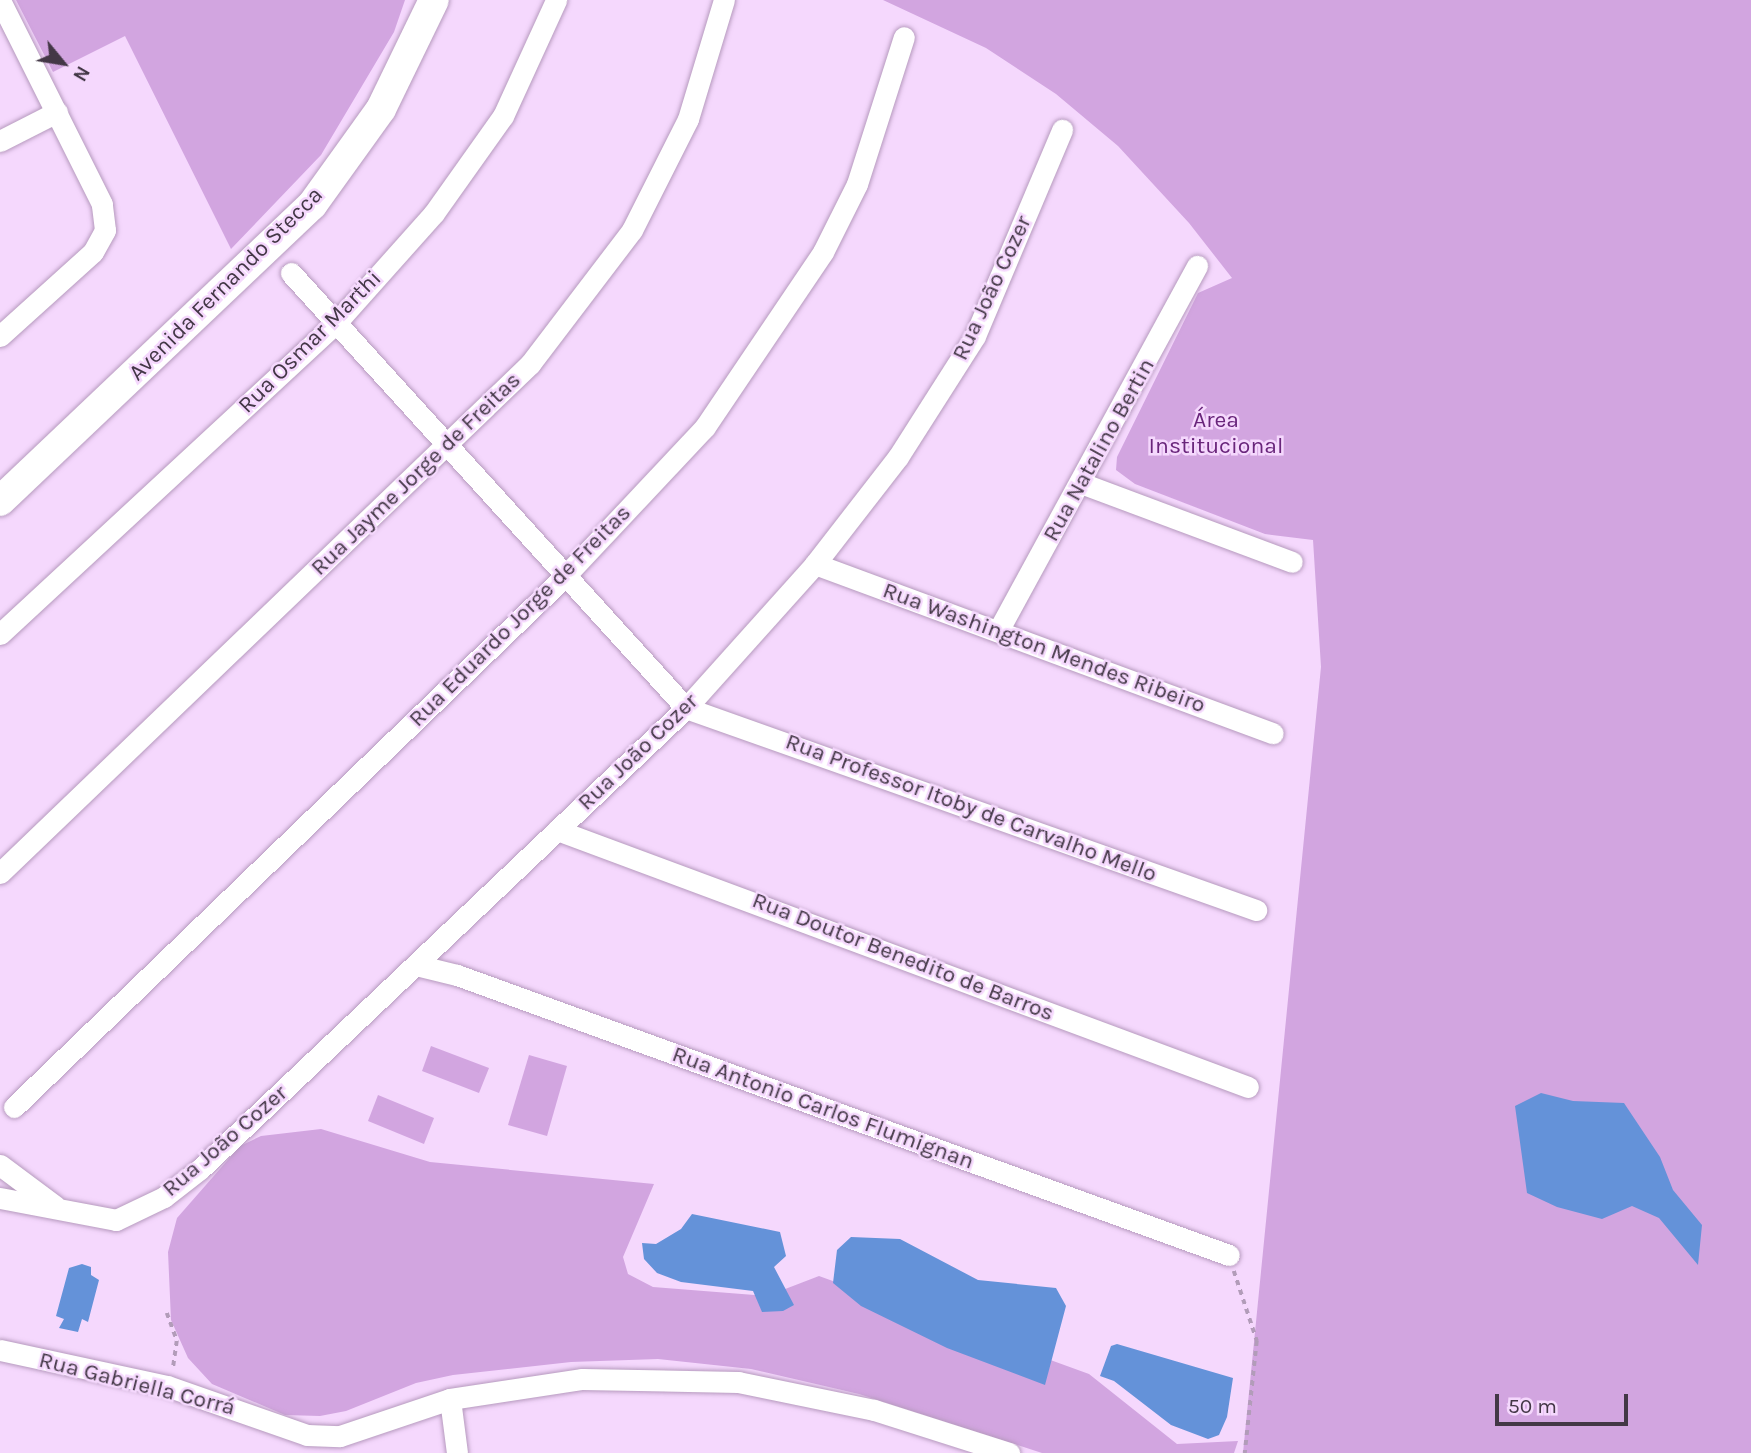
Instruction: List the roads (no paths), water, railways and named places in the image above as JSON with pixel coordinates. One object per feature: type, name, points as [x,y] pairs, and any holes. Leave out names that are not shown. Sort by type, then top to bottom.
[{"type":"street","points":[[0,336],[93,252],[105,230],[102,204],[1,0]]},
{"type":"street","name":"Avenida Fernando Stecca","points":[[0,501],[312,205],[381,109],[433,0]]},
{"type":"street","name":"Rua Osmar Marthi","points":[[0,634],[336,323],[434,213],[503,116],[556,0]]},
{"type":"street","name":"Rua Jayme Jorge de Freitas","points":[[0,873],[530,364],[632,230],[688,119],[724,0]]},
{"type":"street","name":"Rua Eduardo Jorge de Freitas","points":[[14,1107],[566,575],[705,427],[782,318],[857,184],[904,37]]},
{"type":"street","points":[[0,141],[57,112]]},
{"type":"street","name":"Rua João Cozer","points":[[0,1198],[116,1220],[164,1197],[200,1169],[686,708],[815,564],[898,457],[975,336],[1062,130]]},
{"type":"street","name":"Rua Natalino Bertin","points":[[998,631],[1197,266]]},
{"type":"street","points":[[291,273],[686,708]]},
{"type":"street","points":[[1081,483],[1292,562]]},
{"type":"street","name":"Rua Washington Mendes Ribeiro","points":[[815,564],[1273,733]]},
{"type":"street","name":"Rua Professor Itoby de Carvalho Mello","points":[[686,708],[1256,909]]},
{"type":"street","name":"Rua Doutor Benedito de Barros","points":[[558,830],[1248,1087]]},
{"type":"street","name":"Rua Antonio Carlos Flumignan","points":[[416,965],[457,975],[1229,1255]]},
{"type":"street","name":"Rua João Cozer","points":[[0,1165],[60,1210]]},
{"type":"street","name":"Rua Gabriella Corrá","points":[[0,1350],[167,1387],[307,1435],[340,1436],[450,1399],[582,1379],[738,1382],[874,1410],[1009,1453]]},
{"type":"street","points":[[450,1399],[457,1453]]},
{"type":"water","points":[[1541,1093],[1573,1101],[1624,1103],[1660,1157],[1673,1190],[1702,1225],[1698,1265],[1659,1218],[1632,1206],[1602,1219],[1557,1207],[1527,1193],[1515,1106]]},
{"type":"water","points":[[692,1214],[780,1232],[786,1256],[774,1267],[794,1305],[783,1311],[762,1312],[753,1291],[681,1282],[657,1273],[644,1259],[642,1243],[656,1244],[681,1229]]},
{"type":"water","points":[[851,1237],[900,1239],[978,1280],[1056,1288],[1066,1306],[1045,1385],[947,1348],[861,1306],[833,1283],[837,1250]]},
{"type":"water","points":[[82,1264],[91,1267],[91,1275],[99,1280],[88,1322],[82,1319],[78,1332],[59,1328],[64,1319],[56,1316],[69,1268]]},
{"type":"water","points":[[1117,1344],[1233,1378],[1227,1417],[1219,1435],[1208,1439],[1171,1425],[1114,1381],[1100,1376],[1111,1346]]},
{"type":"park label","name":"Área Institucional","points":[[1216,433]]}]
